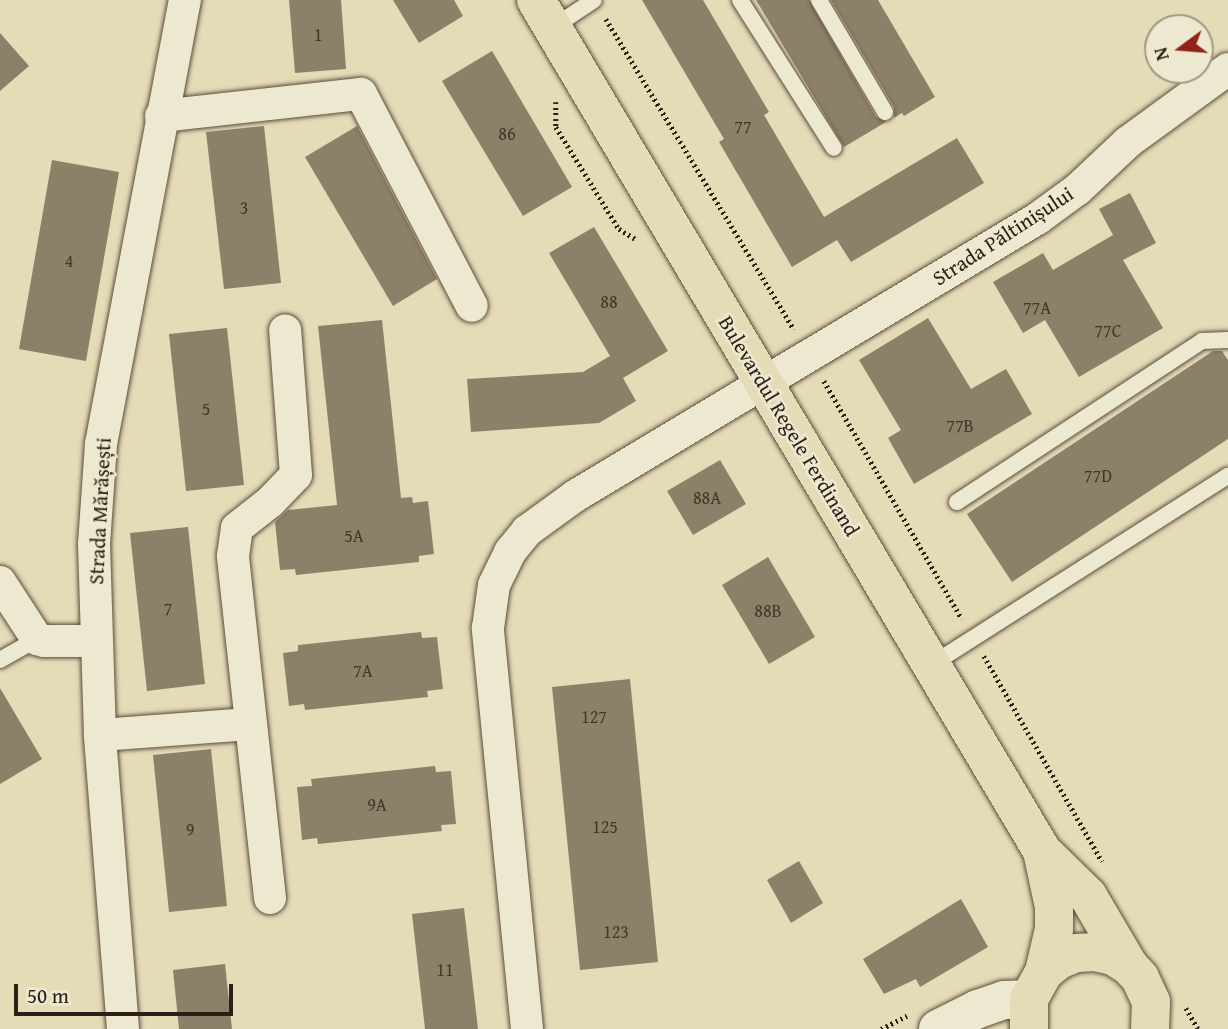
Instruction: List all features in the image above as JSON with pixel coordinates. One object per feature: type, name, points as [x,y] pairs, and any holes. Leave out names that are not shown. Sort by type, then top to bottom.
[{"type":"main road","name":"Bulevardul Regele Ferdinand","points":[[544,14],[1042,851],[1088,896],[1129,966],[1163,1016]]},
{"type":"main road","name":"Bulevardul Regele Ferdinand","points":[[1034,1000],[1054,929],[1055,907],[1042,851]]},
{"type":"main road","points":[[1034,1000],[1059,960],[1085,953],[1113,956],[1129,966]]},
{"type":"street","name":"Strada Mărășești","points":[[123,1029],[100,735],[94,544],[101,444],[185,0]]},
{"type":"street","name":"Strada Păltinișului","points":[[527,1029],[488,628],[494,585],[510,552],[527,531],[575,496],[1037,219],[1078,189],[1128,142],[1228,69]]},
{"type":"street","points":[[161,116],[361,93],[472,306]]},
{"type":"street","points":[[270,898],[233,556],[237,528],[270,502],[296,475],[285,330]]},
{"type":"street","points":[[0,582],[37,639],[97,641]]},
{"type":"street","points":[[100,735],[251,724]]},
{"type":"street","points":[[938,1029],[978,1009],[1004,1000],[1034,1000]]},
{"type":"lane","points":[[740,0],[834,148]]},
{"type":"lane","points":[[819,0],[885,112]]},
{"type":"lane","points":[[544,14],[598,6]]},
{"type":"lane","points":[[957,502],[1202,341],[1228,340]]},
{"type":"lane","points":[[931,665],[1228,475]]},
{"type":"lane","points":[[0,660],[37,639]]},
{"type":"path","points":[[598,6],[794,330]]},
{"type":"path","points":[[823,380],[1107,869]]},
{"type":"path","points":[[1163,1016],[1198,1029]]},
{"type":"building","points":[[289,0],[341,0],[346,69],[295,73]]},
{"type":"building","points":[[393,0],[454,0],[463,16],[419,43]]},
{"type":"building","points":[[642,0],[703,0],[769,112],[764,115],[824,217],[957,138],[984,183],[851,262],[837,240],[792,267],[719,142],[724,139]]},
{"type":"building","points":[[756,0],[809,0],[876,117],[886,122],[844,147]]},
{"type":"building","points":[[831,0],[878,0],[935,97],[904,116],[902,113],[894,118],[894,107]]},
{"type":"building","points":[[0,33],[29,66],[0,91]]},
{"type":"building","points":[[492,51],[572,187],[523,216],[442,81]]},
{"type":"building","points":[[264,126],[281,283],[224,289],[206,132]]},
{"type":"building","points":[[357,126],[437,279],[393,306],[305,157]]},
{"type":"building","points":[[52,160],[119,172],[86,361],[19,349]]},
{"type":"building","points":[[1130,193],[1156,243],[1123,260],[1163,328],[1079,377],[1045,320],[1023,333],[993,282],[1043,253],[1053,270],[1113,235],[1099,209]]},
{"type":"building","points":[[594,227],[668,351],[623,378],[636,401],[599,423],[471,432],[467,379],[583,372],[610,356],[549,253]]},
{"type":"building","points":[[928,318],[971,389],[1006,369],[1032,414],[914,484],[888,438],[901,430],[859,360]]},
{"type":"building","points":[[382,320],[401,498],[412,497],[413,503],[428,501],[434,554],[419,556],[419,562],[296,575],[295,569],[280,570],[275,522],[288,510],[337,505],[318,326]]},
{"type":"building","points":[[227,328],[244,485],[186,491],[169,334]]},
{"type":"building","points":[[1213,351],[1222,351],[1228,360],[1228,439],[1012,582],[967,514]]},
{"type":"building","points":[[720,460],[746,504],[693,535],[667,491]]},
{"type":"building","points":[[188,527],[205,684],[147,691],[130,533]]},
{"type":"building","points":[[768,557],[815,637],[769,664],[722,585]]},
{"type":"building","points":[[421,632],[422,638],[437,637],[443,689],[427,691],[428,697],[305,710],[304,704],[289,706],[283,653],[298,651],[298,645]]},
{"type":"building","points":[[630,679],[658,962],[580,970],[552,687]]},
{"type":"building","points":[[0,688],[42,759],[0,784]]},
{"type":"building","points":[[211,749],[227,906],[169,912],[153,755]]},
{"type":"building","points":[[435,766],[436,772],[451,771],[456,824],[441,825],[442,831],[367,839],[318,844],[317,838],[302,840],[297,787],[312,786],[311,779]]},
{"type":"building","points":[[799,861],[823,903],[791,923],[767,880]]},
{"type":"building","points":[[961,899],[988,947],[920,987],[916,979],[884,994],[863,959]]},
{"type":"building","points":[[464,908],[478,1029],[425,1029],[412,914]]},
{"type":"building","points":[[225,964],[232,1029],[179,1029],[173,970]]}]
